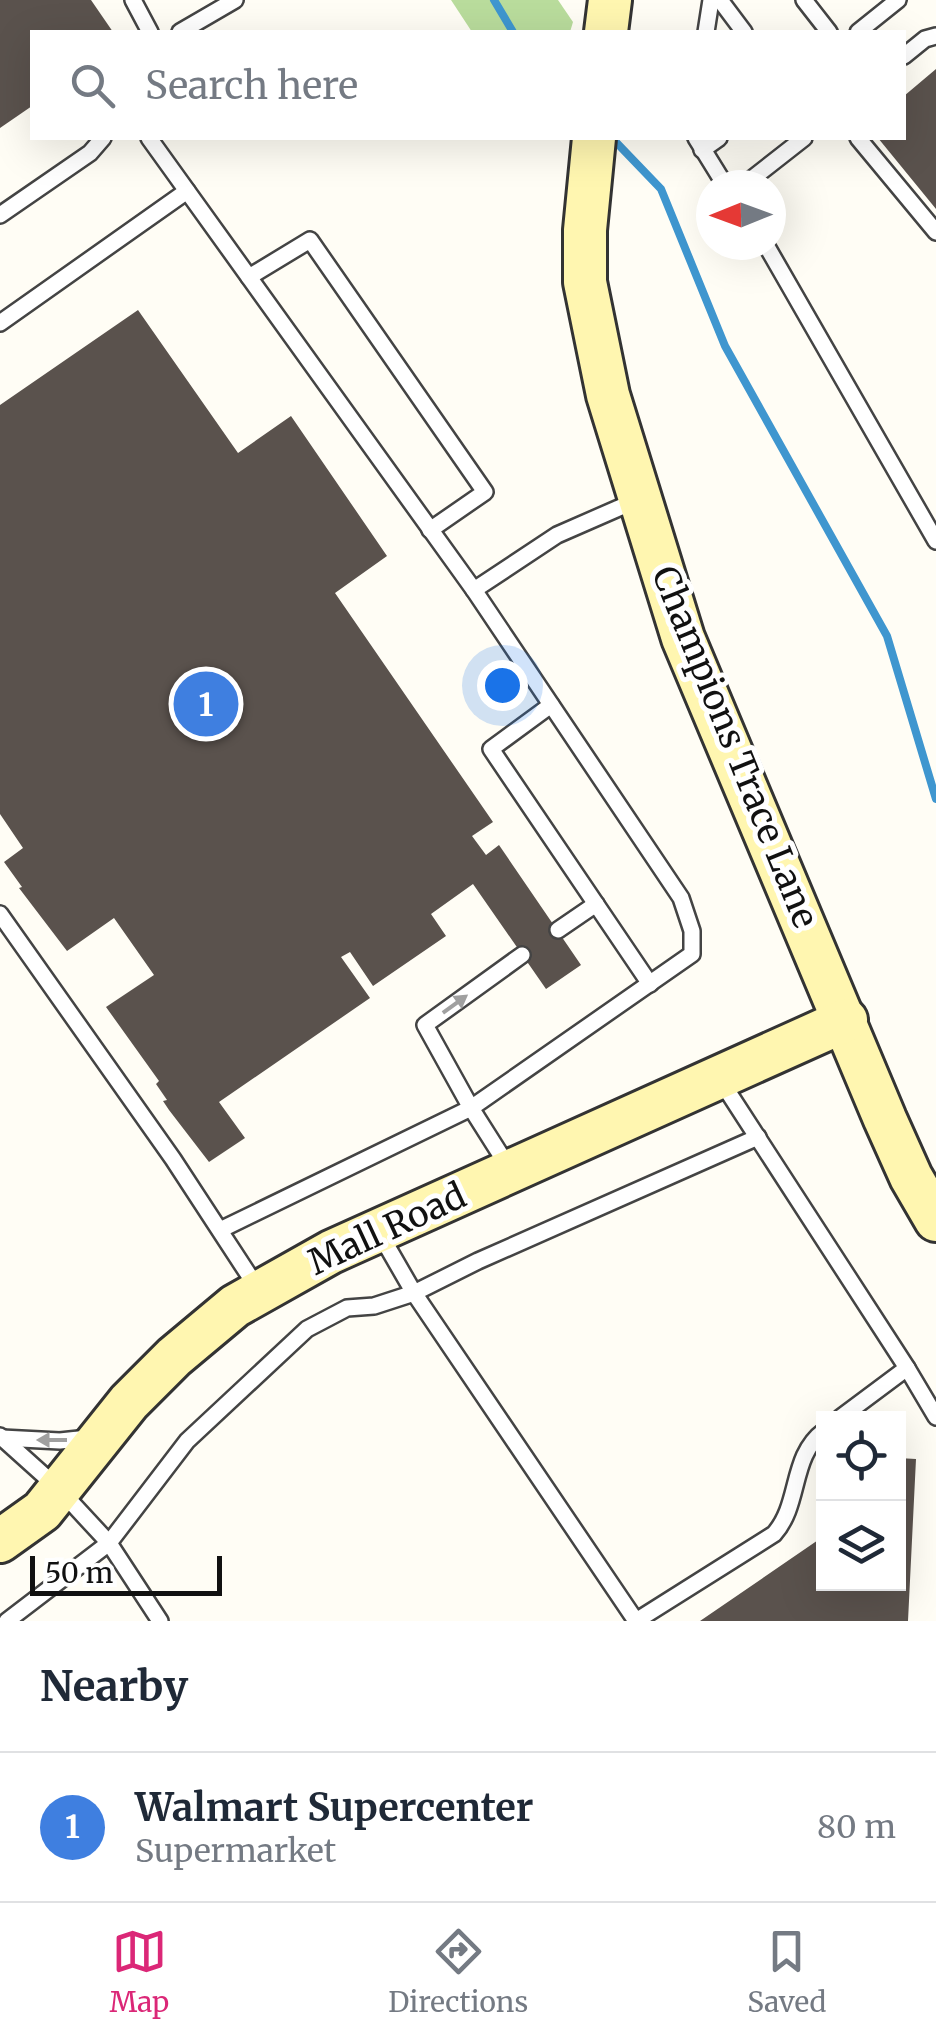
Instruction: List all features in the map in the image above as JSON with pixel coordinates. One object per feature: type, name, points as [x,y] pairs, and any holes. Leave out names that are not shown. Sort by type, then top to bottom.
[{"type":"street","points":[[606,30],[610,0]]},
{"type":"street","name":"Champions Trace Lane","points":[[594,140],[586,215],[585,282],[592,322],[608,396],[683,638],[904,1162],[936,1220]]},
{"type":"street","name":"Mall Road","points":[[0,1541],[42,1510],[129,1402],[174,1357],[235,1306],[330,1252],[846,1020]]},
{"type":"lane","points":[[134,0],[149,30]]},
{"type":"lane","points":[[184,30],[236,0]]},
{"type":"lane","points":[[706,30],[712,0]]},
{"type":"lane","points":[[720,0],[742,30]]},
{"type":"lane","points":[[804,0],[827,30]]},
{"type":"lane","points":[[860,30],[898,0]]},
{"type":"lane","points":[[906,54],[925,38],[936,36]]},
{"type":"lane","points":[[0,215],[90,153],[101,140]]},
{"type":"lane","points":[[150,140],[474,590],[681,898],[692,932],[692,954],[472,1108],[220,1230]]},
{"type":"lane","points":[[763,170],[801,140]]},
{"type":"lane","points":[[860,140],[936,232]]},
{"type":"lane","points":[[699,144],[715,170]]},
{"type":"lane","points":[[0,323],[187,191]]},
{"type":"lane","points":[[249,277],[310,240],[484,492],[430,530]]},
{"type":"lane","points":[[775,260],[936,542]]},
{"type":"lane","points":[[474,590],[557,535],[640,499]]},
{"type":"lane","points":[[551,705],[491,749],[650,984]]},
{"type":"lane","points":[[558,930],[596,904]]},
{"type":"lane","points":[[0,914],[260,1292]]},
{"type":"lane","points":[[511,1171],[424,1026],[522,955]]},
{"type":"lane","points":[[720,1078],[936,1416]]},
{"type":"lane","points":[[7,1621],[109,1542],[187,1441],[307,1329],[347,1308],[374,1306],[414,1294],[478,1261],[758,1137]]},
{"type":"lane","points":[[378,1230],[414,1294],[636,1621],[774,1534],[786,1522],[804,1452],[816,1439]]},
{"type":"lane","points":[[849,1411],[907,1368]]},
{"type":"lane","points":[[1,1437],[60,1441],[102,1436]]},
{"type":"lane","points":[[1,1437],[59,1489],[109,1542],[160,1621]]},
{"type":"green space","points":[[451,0],[558,0],[573,22],[571,30],[471,30]]},
{"type":"building","points":[[0,0],[91,0],[112,30],[30,30],[30,107],[0,128]]},
{"type":"building","points":[[936,69],[936,209],[880,140],[906,140],[906,94]]},
{"type":"building","points":[[138,310],[238,453],[291,416],[387,556],[335,593],[493,822],[472,836],[486,855],[499,845],[581,965],[546,989],[473,884],[431,914],[446,936],[373,986],[350,952],[341,957],[370,998],[219,1102],[245,1138],[209,1162],[163,1101],[167,1100],[156,1084],[159,1081],[106,1007],[154,975],[114,918],[67,951],[4,862],[23,848],[0,814],[0,405]]},
{"type":"building","points":[[906,1458],[916,1459],[908,1621],[700,1621],[816,1541],[816,1591],[906,1591]]},
{"type":"waterway","points":[[494,0],[512,30]]},
{"type":"waterway","points":[[614,140],[661,189],[725,346],[887,636],[936,799]]},
{"type":"place","name":"Walmart Supercenter","points":[[206,704]]}]
